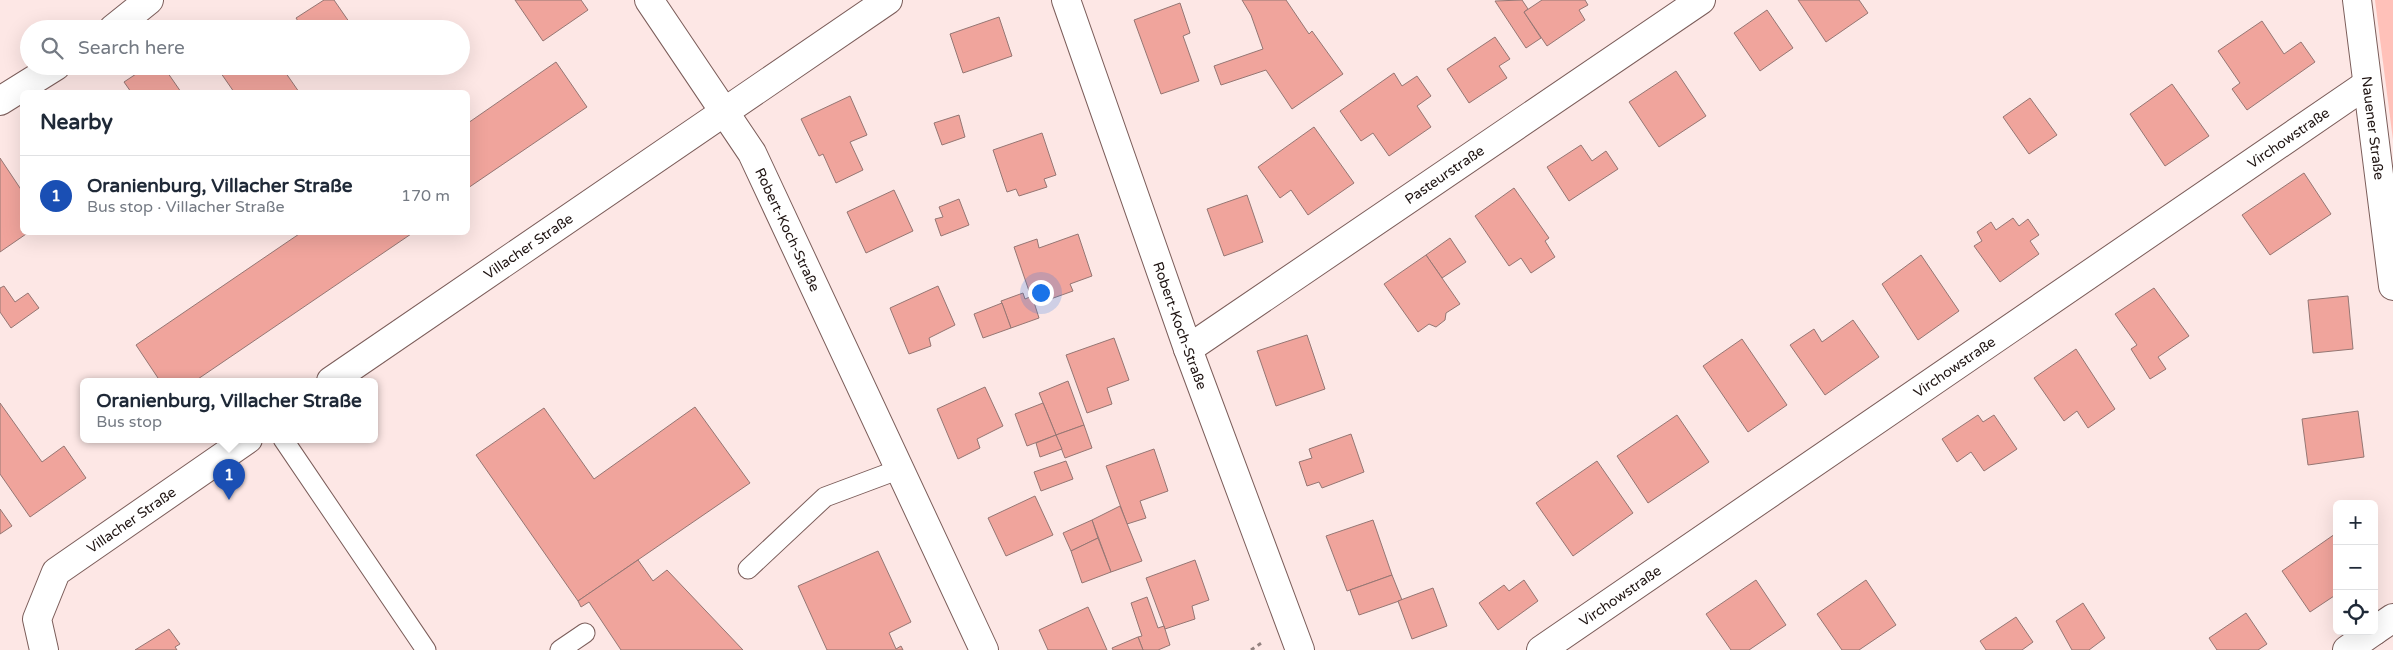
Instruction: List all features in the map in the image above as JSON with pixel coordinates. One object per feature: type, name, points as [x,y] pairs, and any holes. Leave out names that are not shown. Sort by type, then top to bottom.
[{"type":"street","points":[[123,20],[149,0]]},
{"type":"street","points":[[649,0],[726,112]]},
{"type":"street","name":"Villacher Straße","points":[[335,378],[888,0]]},
{"type":"street","name":"Robert-Koch-Straße","points":[[1066,0],[1188,349],[1300,650]]},
{"type":"street","name":"Pasteurstraße","points":[[1188,349],[1700,0]]},
{"type":"street","name":"Nauener Straße","points":[[2358,0],[2393,286]]},
{"type":"street","points":[[0,101],[42,75]]},
{"type":"street","name":"Virchowstraße","points":[[1542,650],[2368,84]]},
{"type":"street","name":"Robert-Koch-Straße","points":[[726,112],[752,153],[984,650]]},
{"type":"street","name":"Villacher Straße","points":[[44,650],[37,619],[56,572],[242,443]]},
{"type":"street","points":[[2378,628],[2393,618]]},
{"type":"street","points":[[2347,650],[2368,635]]},
{"type":"lane","points":[[287,443],[426,650]]},
{"type":"lane","points":[[748,570],[824,497],[900,469]]},
{"type":"lane","points":[[560,650],[585,633]]},
{"type":"shaded area","points":[[2375,0],[2393,0],[2393,140]]},
{"type":"building","points":[[324,0],[334,0],[348,20],[297,20],[296,18]]},
{"type":"building","points":[[515,0],[581,0],[588,10],[543,41]]},
{"type":"building","points":[[1242,0],[1286,0],[1309,34],[1312,31],[1343,74],[1292,109],[1266,70],[1221,85],[1214,66],[1263,49],[1251,15]]},
{"type":"building","points":[[1522,0],[1528,9],[1524,12],[1541,38],[1526,48],[1495,1]]},
{"type":"building","points":[[1542,0],[1585,0],[1588,5],[1579,10],[1585,20],[1547,46],[1524,12]]},
{"type":"building","points":[[1798,0],[1859,0],[1868,13],[1826,42]]},
{"type":"building","points":[[1180,3],[1190,33],[1183,36],[1199,81],[1161,94],[1134,20]]},
{"type":"building","points":[[1767,10],[1793,48],[1760,71],[1734,33]]},
{"type":"building","points":[[999,17],[1012,56],[963,73],[950,34]]},
{"type":"building","points":[[2262,21],[2284,54],[2301,42],[2315,62],[2247,110],[2232,89],[2240,83],[2218,51]]},
{"type":"building","points":[[1495,37],[1510,59],[1499,66],[1507,78],[1469,103],[1447,69]]},
{"type":"building","points":[[556,62],[587,107],[470,187],[470,122]]},
{"type":"building","points":[[1676,71],[1706,116],[1659,147],[1629,102]]},
{"type":"building","points":[[1394,73],[1402,86],[1417,76],[1431,96],[1417,106],[1431,127],[1389,156],[1373,133],[1361,141],[1340,111]]},
{"type":"building","points":[[134,75],[169,75],[180,90],[130,90],[124,82]]},
{"type":"building","points":[[222,75],[287,75],[298,90],[233,90]]},
{"type":"building","points":[[2172,84],[2209,136],[2165,166],[2130,114]]},
{"type":"building","points":[[850,96],[867,135],[850,142],[863,170],[836,183],[823,154],[819,156],[801,119]]},
{"type":"building","points":[[2030,98],[2057,135],[2029,154],[2003,117]]},
{"type":"building","points":[[959,115],[965,137],[942,145],[934,123]]},
{"type":"building","points":[[1314,127],[1354,183],[1308,215],[1291,190],[1280,198],[1258,167]]},
{"type":"building","points":[[1042,133],[1056,175],[1044,179],[1047,187],[1019,196],[1016,189],[1007,192],[993,150]]},
{"type":"building","points":[[1581,145],[1592,161],[1606,151],[1618,169],[1569,201],[1547,167]]},
{"type":"building","points":[[0,158],[20,188],[20,235],[25,235],[0,252]]},
{"type":"building","points":[[2304,173],[2331,214],[2270,255],[2242,215]]},
{"type":"building","points":[[1514,188],[1549,238],[1545,241],[1555,257],[1531,273],[1521,258],[1509,266],[1475,216]]},
{"type":"building","points":[[894,190],[913,231],[866,253],[847,212]]},
{"type":"building","points":[[1247,195],[1263,242],[1224,256],[1207,209]]},
{"type":"building","points":[[959,199],[969,225],[941,236],[935,219],[943,217],[939,207]]},
{"type":"building","points":[[2013,218],[2019,226],[2028,219],[2039,235],[2030,241],[2039,254],[2000,282],[1974,246],[1982,241],[1977,232],[1991,222],[1996,230]]},
{"type":"building","points":[[1078,234],[1092,276],[1070,284],[1073,291],[1045,301],[1041,287],[1029,291],[1014,247],[1037,239],[1039,248]]},
{"type":"building","points":[[298,235],[410,235],[199,378],[158,378],[136,345]]},
{"type":"building","points":[[1450,238],[1466,262],[1442,278],[1426,255]]},
{"type":"building","points":[[1426,255],[1460,304],[1446,313],[1445,320],[1436,327],[1429,324],[1418,332],[1384,284]]},
{"type":"building","points":[[1921,255],[1959,311],[1918,340],[1882,284]]},
{"type":"building","points":[[4,286],[15,302],[28,293],[39,308],[11,328],[0,312],[0,288]]},
{"type":"building","points":[[938,286],[955,325],[929,338],[931,346],[909,354],[890,308]]},
{"type":"building","points":[[2154,288],[2189,336],[2158,357],[2166,369],[2150,379],[2131,349],[2137,345],[2115,314]]},
{"type":"building","points":[[1023,293],[1025,299],[1032,296],[1039,318],[1011,328],[1001,301]]},
{"type":"building","points":[[2348,296],[2353,349],[2313,353],[2308,300]]},
{"type":"building","points":[[1002,303],[1011,328],[983,338],[974,314]]},
{"type":"building","points":[[1853,320],[1879,357],[1825,395],[1790,345],[1814,329],[1822,342]]},
{"type":"building","points":[[1307,335],[1325,389],[1276,406],[1257,351]]},
{"type":"building","points":[[1114,338],[1129,380],[1107,388],[1112,404],[1087,413],[1066,355]]},
{"type":"building","points":[[1742,339],[1787,405],[1748,432],[1703,366]]},
{"type":"building","points":[[2076,349],[2115,409],[2088,428],[2077,411],[2064,421],[2034,378]]},
{"type":"building","points":[[1068,381],[1084,425],[1056,435],[1039,393]]},
{"type":"building","points":[[985,387],[1003,426],[977,439],[980,448],[958,459],[937,409]]},
{"type":"building","points":[[0,403],[42,462],[64,446],[86,478],[30,517],[0,474]]},
{"type":"building","points":[[1043,403],[1056,435],[1027,446],[1015,414]]},
{"type":"building","points":[[695,407],[750,483],[578,601],[476,455],[544,408],[594,479]]},
{"type":"building","points":[[2358,411],[2364,457],[2308,465],[2302,419]]},
{"type":"building","points":[[1677,415],[1709,462],[1648,503],[1617,456]]},
{"type":"building","points":[[1978,415],[1983,422],[1994,415],[2017,449],[1984,471],[1971,452],[1957,462],[1942,439]]},
{"type":"building","points":[[1084,425],[1092,448],[1065,458],[1056,435]]},
{"type":"building","points":[[1351,434],[1364,472],[1322,488],[1319,482],[1307,486],[1299,462],[1312,458],[1309,449]]},
{"type":"building","points":[[1056,435],[1062,449],[1040,457],[1036,443]]},
{"type":"building","points":[[1154,449],[1168,491],[1140,501],[1146,518],[1127,524],[1106,466]]},
{"type":"building","points":[[1066,461],[1073,479],[1041,491],[1034,472]]},
{"type":"building","points":[[1597,461],[1633,513],[1573,556],[1536,503]]},
{"type":"building","points":[[1035,496],[1053,535],[1006,556],[988,518]]},
{"type":"building","points":[[1120,506],[1142,561],[1111,572],[1092,520]]},
{"type":"building","points":[[0,509],[12,526],[0,534]]},
{"type":"building","points":[[1092,520],[1098,538],[1071,551],[1063,533]]},
{"type":"building","points":[[1373,520],[1392,575],[1347,591],[1326,536]]},
{"type":"building","points":[[2333,535],[2333,597],[2310,612],[2282,571]]},
{"type":"building","points":[[1098,538],[1111,572],[1082,583],[1071,551]]},
{"type":"building","points":[[878,551],[911,622],[889,633],[896,649],[901,646],[903,650],[827,650],[798,586]]},
{"type":"building","points":[[638,560],[653,581],[667,570],[743,650],[621,650],[589,602],[581,607],[578,601]]},
{"type":"building","points":[[1195,560],[1209,600],[1192,606],[1195,619],[1165,629],[1146,578]]},
{"type":"building","points":[[1392,575],[1402,600],[1359,615],[1350,590]]},
{"type":"building","points":[[1524,580],[1538,601],[1498,630],[1479,603],[1504,585],[1509,591]]},
{"type":"building","points":[[1756,580],[1786,625],[1749,650],[1731,650],[1706,614]]},
{"type":"building","points":[[1866,580],[1896,625],[1859,650],[1842,650],[1817,614]]},
{"type":"building","points":[[1433,588],[1447,626],[1412,639],[1398,601]]},
{"type":"building","points":[[1147,597],[1158,628],[1164,626],[1170,645],[1158,650],[1143,650],[1138,637],[1142,636],[1131,603]]},
{"type":"building","points":[[2083,603],[2105,638],[2089,650],[2072,650],[2056,621]]},
{"type":"building","points":[[1088,607],[1107,650],[1048,650],[1039,630]]},
{"type":"building","points":[[2246,613],[2267,644],[2258,650],[2217,650],[2209,638]]},
{"type":"building","points":[[2016,617],[2033,642],[2022,650],[1986,650],[1980,641]]},
{"type":"building","points":[[169,629],[180,644],[175,647],[177,650],[135,650]]},
{"type":"building","points":[[1138,637],[1143,650],[1113,650],[1112,648]]},
{"type":"place","name":"Oranienburg, Villacher Straße","points":[[229,500]]}]
